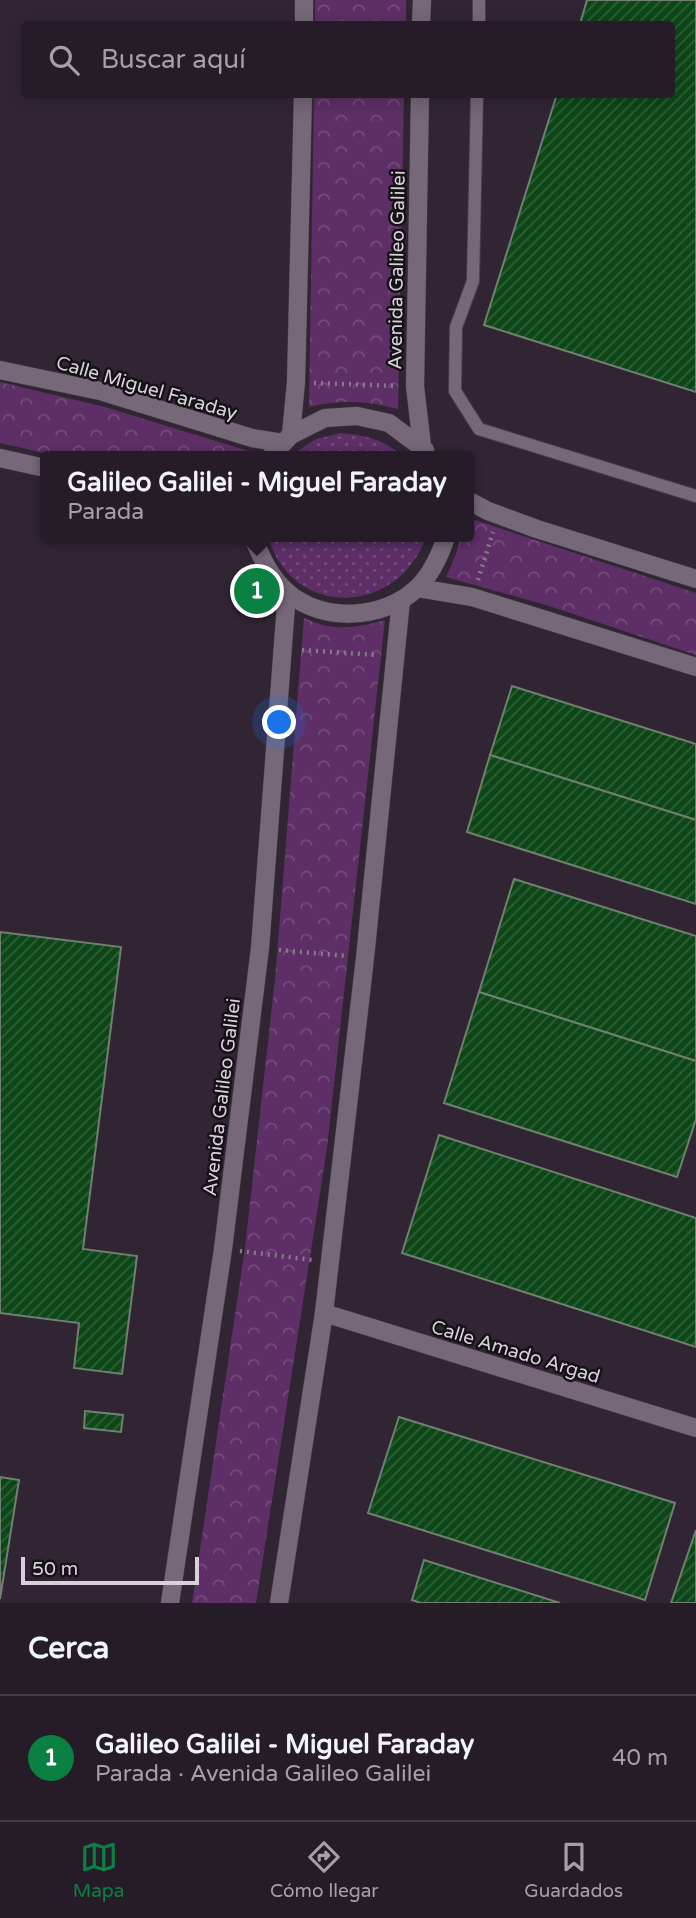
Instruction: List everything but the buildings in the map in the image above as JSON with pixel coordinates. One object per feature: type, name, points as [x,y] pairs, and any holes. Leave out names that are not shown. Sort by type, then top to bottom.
[{"type":"street","points":[[303,21],[304,0]]},
{"type":"street","points":[[421,21],[422,0]]},
{"type":"street","points":[[282,445],[296,382],[303,98]]},
{"type":"street","name":"Avenida Galileo Galilei","points":[[420,98],[415,386],[426,451]]},
{"type":"street","name":"Calle Miguel Faraday","points":[[0,370],[100,391],[282,445]]},
{"type":"street","points":[[282,445],[325,418],[357,416],[389,423],[426,451]]},
{"type":"street","points":[[0,458],[40,467]]},
{"type":"street","points":[[474,503],[537,529],[696,579]]},
{"type":"street","points":[[255,542],[263,563],[287,592],[314,608],[346,614],[374,611],[401,600],[418,588],[439,560],[444,542]]},
{"type":"street","points":[[418,588],[472,597],[696,667]]},
{"type":"street","name":"Avenida Galileo Galilei","points":[[170,1603],[223,1249],[260,948],[287,592]]},
{"type":"street","points":[[279,1603],[324,1314],[365,958],[401,600]]},
{"type":"street","name":"Calle Amado Argad","points":[[324,1314],[696,1428]]},
{"type":"lane","points":[[479,0],[479,21]]},
{"type":"lane","points":[[477,98],[473,281],[456,327],[455,391],[479,429],[696,496]]},
{"type":"path","points":[[296,382],[415,386]]},
{"type":"path","points":[[472,597],[498,514]]},
{"type":"path","points":[[283,648],[395,657]]},
{"type":"path","points":[[260,948],[365,958]]},
{"type":"path","points":[[223,1249],[330,1262]]},
{"type":"green space","points":[[315,0],[406,0],[406,21],[315,21]]},
{"type":"green space","points":[[314,98],[404,98],[398,409],[354,402],[309,407]]},
{"type":"green space","points":[[0,382],[105,407],[248,451],[40,452],[0,443]]},
{"type":"green space","points":[[341,433],[359,435],[374,439],[396,451],[298,451],[316,439]]},
{"type":"green space","points":[[474,520],[696,593],[696,655],[546,605],[446,577],[460,542],[474,542]]},
{"type":"green space","points":[[270,542],[423,542],[412,563],[393,582],[370,594],[346,598],[322,594],[299,583],[281,564]]},
{"type":"green space","points":[[304,618],[335,627],[385,620],[327,1148],[256,1603],[192,1603],[245,1248],[275,979]]},
{"type":"place","name":"Galileo Galilei - Miguel Faraday","points":[[257,591]]}]
